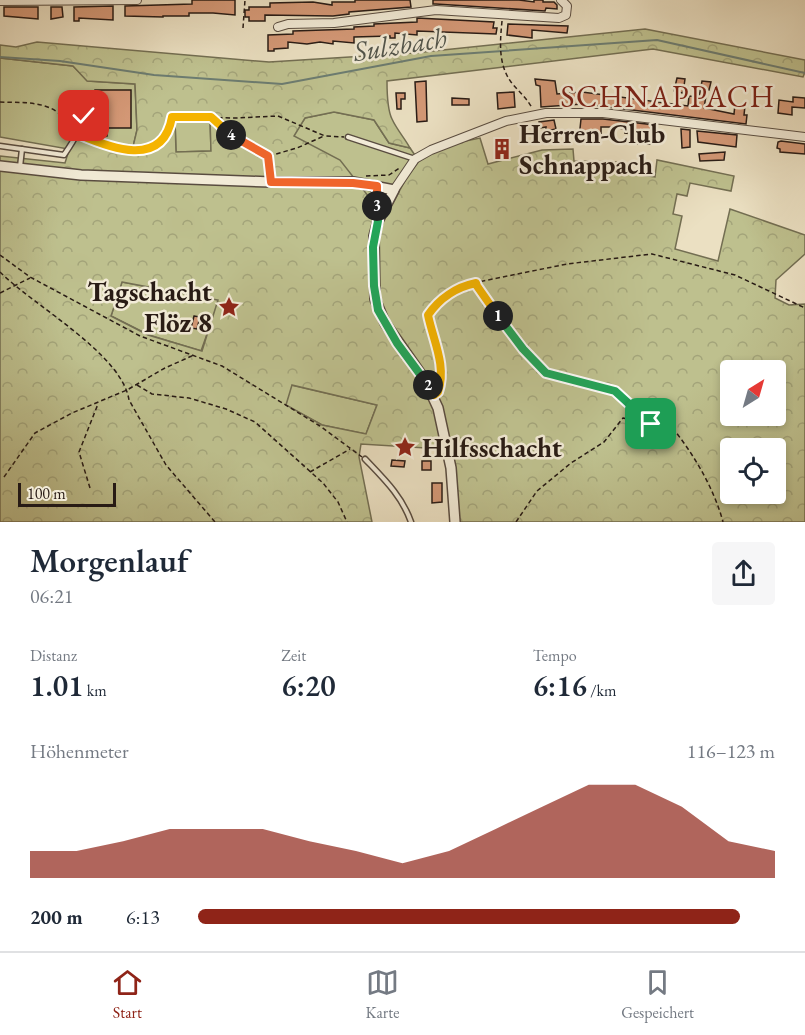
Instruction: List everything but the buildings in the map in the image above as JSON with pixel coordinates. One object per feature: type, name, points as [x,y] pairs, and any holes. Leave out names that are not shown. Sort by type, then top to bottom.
[{"type":"street","points":[[0,1],[137,0]]},
{"type":"street","points":[[278,27],[288,24],[334,23],[427,10],[559,18],[566,15],[568,10],[561,0]]},
{"type":"street","points":[[455,522],[451,468],[434,395],[397,343],[378,310],[374,286],[373,247],[378,221],[412,158],[506,121],[535,114],[563,111],[603,113],[805,137]]},
{"type":"street","points":[[0,166],[81,175],[353,183],[394,190]]},
{"type":"lane","points":[[0,146],[64,155],[78,134],[84,116],[84,107]]},
{"type":"lane","points":[[348,137],[412,158]]},
{"type":"lane","points":[[22,148],[24,168]]},
{"type":"lane","points":[[365,459],[393,489],[406,507],[411,522]]},
{"type":"path","points":[[243,28],[245,0]]},
{"type":"path","points":[[502,14],[501,52],[506,74],[535,114]]},
{"type":"path","points":[[0,102],[46,106],[64,118],[84,116]]},
{"type":"path","points":[[78,134],[98,143],[132,151],[145,150],[165,138],[170,130],[172,117],[278,116],[325,136],[348,137]]},
{"type":"path","points":[[211,117],[228,134],[268,156],[297,148],[325,136]]},
{"type":"path","points":[[268,156],[271,182]]},
{"type":"path","points":[[357,176],[388,175],[412,158]]},
{"type":"path","points":[[377,186],[378,221]]},
{"type":"path","points":[[434,395],[440,388],[439,350],[428,315],[438,301],[468,284],[567,264],[652,254],[735,275],[805,308]]},
{"type":"path","points":[[0,255],[30,277],[150,341],[195,354],[222,366],[320,426],[365,459]]},
{"type":"path","points":[[0,272],[14,286],[98,350],[127,390],[129,400],[166,465],[215,522]]},
{"type":"path","points":[[0,293],[30,277]]},
{"type":"path","points":[[476,283],[523,349],[546,373],[615,391],[651,424]]},
{"type":"path","points":[[4,477],[36,433],[72,413],[127,390],[195,354]]},
{"type":"path","points":[[137,385],[152,394],[189,398],[226,409],[255,422],[323,483],[338,502],[347,522]]},
{"type":"path","points":[[90,488],[79,452],[98,404]]},
{"type":"path","points":[[516,522],[537,491],[571,463],[604,442],[623,418],[671,426],[682,440],[718,505],[723,522]]},
{"type":"path","points":[[310,472],[351,449]]},
{"type":"green space","points":[[645,29],[805,60],[805,72],[803,77],[653,49],[387,81],[390,115],[410,148],[389,143],[374,120],[334,112],[305,118],[294,136],[340,160],[369,197],[375,216],[369,247],[370,286],[375,312],[394,345],[422,382],[434,409],[442,449],[361,444],[359,457],[372,522],[0,522],[0,156],[65,163],[78,134],[98,143],[132,151],[137,130],[135,84],[87,81],[73,66],[0,58],[0,45],[16,47],[37,42],[269,62],[414,53]],"holes":[[[210,119],[211,151],[176,152],[175,120]],[[122,282],[218,300],[202,351],[148,335],[111,316]],[[292,385],[377,405],[366,434],[322,425],[286,405]]]},
{"type":"green space","points":[[0,58],[73,66],[88,81],[135,84],[137,130],[132,151],[98,143],[78,134],[68,149],[0,137]]},
{"type":"green space","points":[[334,112],[374,120],[389,143],[410,148],[419,161],[407,177],[391,208],[375,219],[369,197],[293,136],[305,118]]},
{"type":"green space","points":[[210,119],[211,151],[176,152],[175,120]]},
{"type":"green space","points":[[480,138],[488,164],[542,150],[573,149],[574,161],[617,162],[618,172],[655,177],[657,160],[734,176],[731,191],[690,183],[687,196],[677,194],[673,214],[682,216],[675,249],[718,261],[730,209],[805,235],[805,254],[776,280],[775,298],[789,305],[805,304],[805,522],[459,522],[441,407],[428,378],[388,321],[379,299],[377,286],[379,229],[407,177],[419,161],[446,145]]},
{"type":"green space","points":[[122,282],[219,300],[201,351],[149,335],[111,316]]},
{"type":"green space","points":[[291,385],[377,405],[366,434],[322,425],[285,405]]},
{"type":"waterway","name":"Sulzbach","points":[[0,57],[60,61],[154,75],[282,84],[431,56],[657,40],[805,73]]},
{"type":"place","name":"Herren-Club Schnappach","points":[[502,149]]},
{"type":"place","name":"Tagschacht Flöz 8","points":[[229,307]]},
{"type":"place","name":"Hilfsschacht","points":[[405,447]]},
{"type":"district","name":"SCHNAPPACH","points":[[668,96]]},
{"type":"route","points":[[84,116],[78,134],[98,143],[132,151],[145,150],[165,138],[170,130],[172,117],[211,117],[228,134],[268,156],[271,182],[353,183],[377,186],[378,221],[373,247],[375,299],[378,310],[397,343],[434,395],[440,388],[439,350],[428,315],[438,301],[468,284],[476,283],[523,349],[546,373],[615,391],[651,424]]}]
